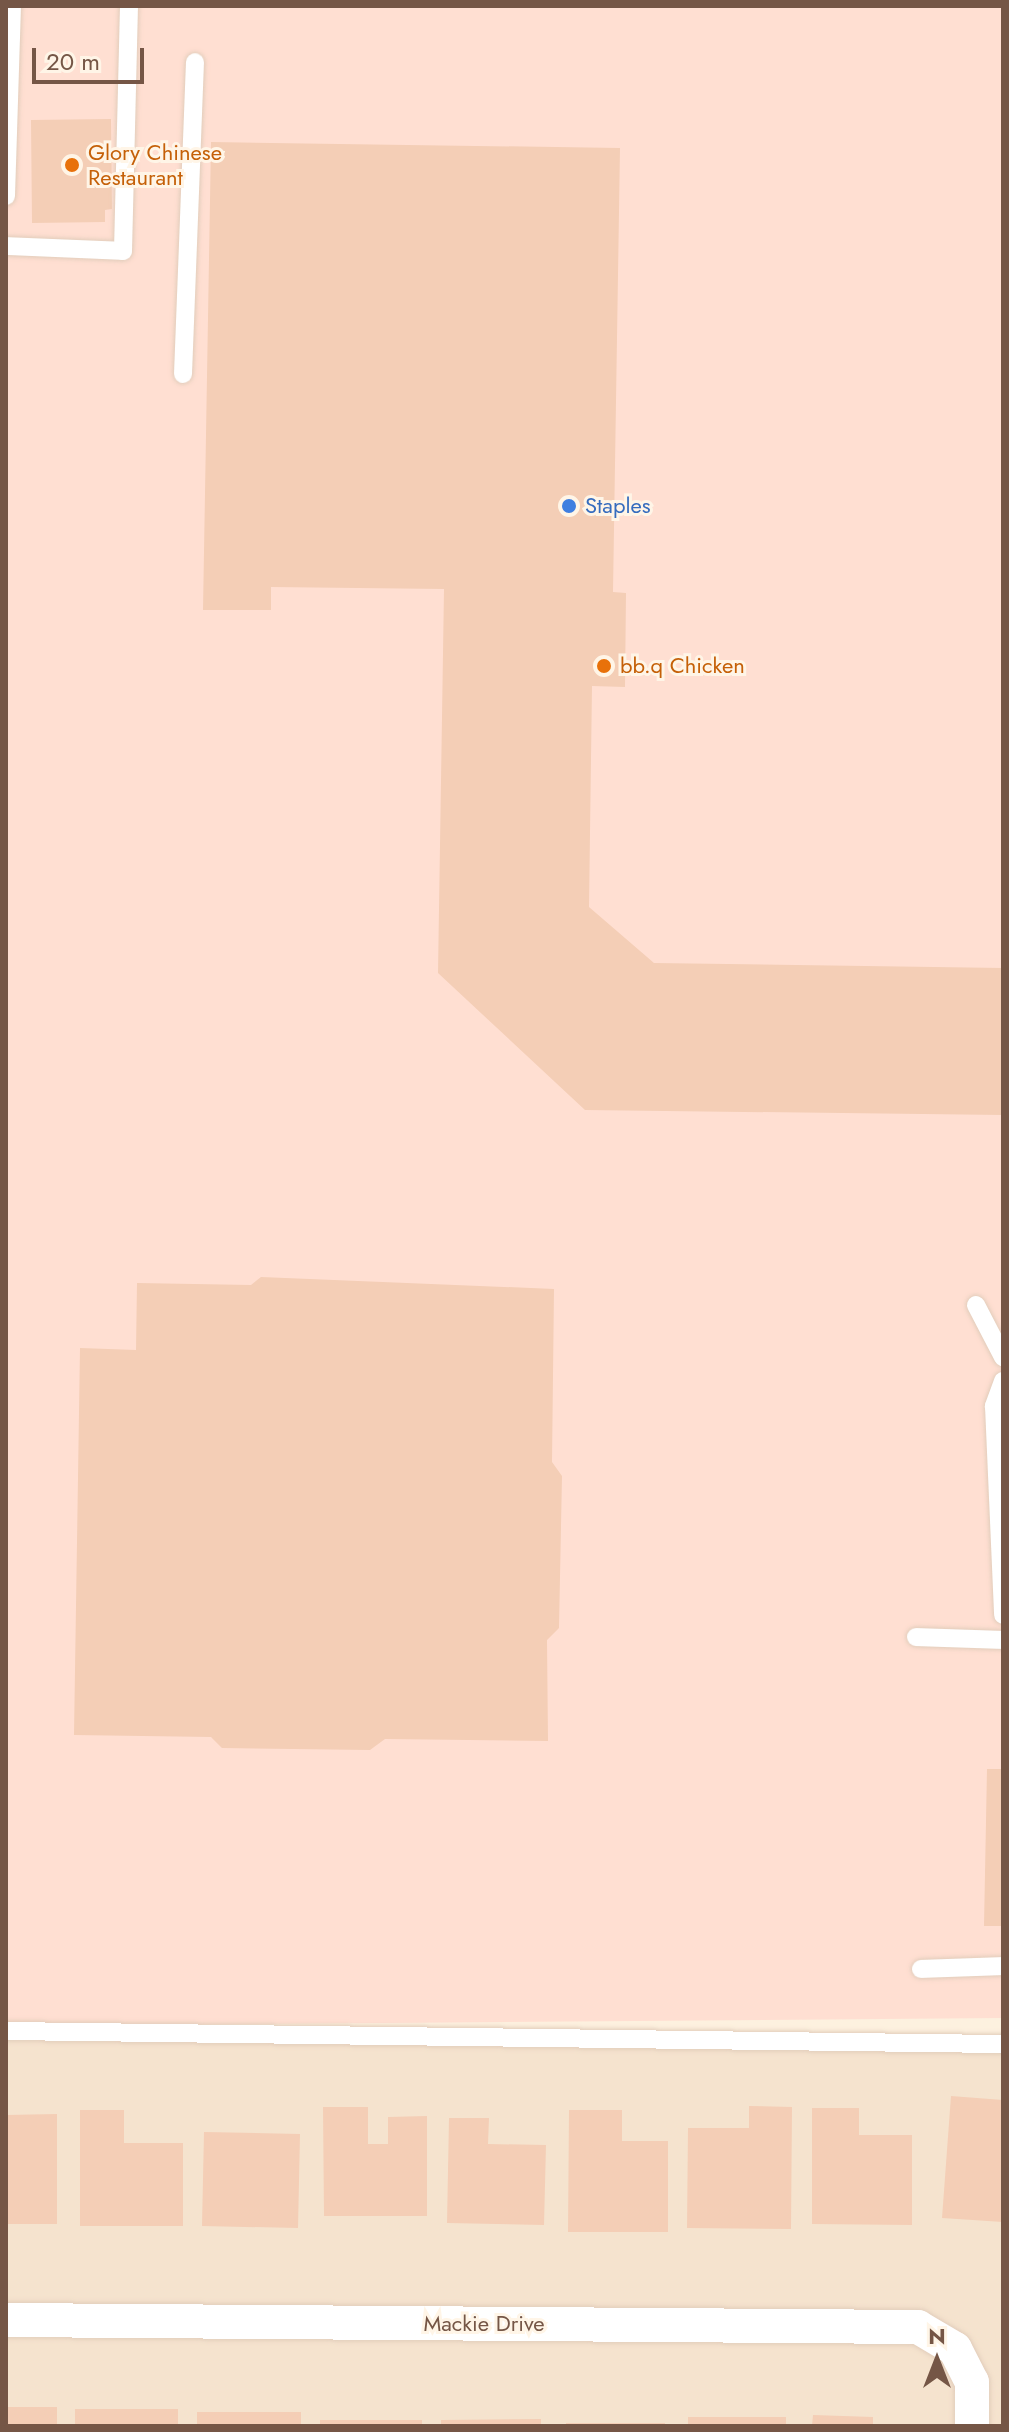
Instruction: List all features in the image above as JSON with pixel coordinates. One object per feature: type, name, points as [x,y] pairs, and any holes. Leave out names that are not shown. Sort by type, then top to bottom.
[{"type":"street","name":"Mackie Drive","points":[[6,2320],[918,2327],[955,2349],[972,2382],[972,2426]]},
{"type":"lane","points":[[6,196],[12,6]]},
{"type":"lane","points":[[6,246],[123,251],[129,6]]},
{"type":"lane","points":[[183,374],[195,62]]},
{"type":"lane","points":[[976,1305],[1003,1357]]},
{"type":"lane","points":[[1003,1381],[994,1406],[1003,1615]]},
{"type":"lane","points":[[916,1637],[1003,1640]]},
{"type":"lane","points":[[921,1969],[1003,1966]]},
{"type":"lane","points":[[6,2031],[1003,2044]]},
{"type":"shaded area","points":[[6,6],[1003,6],[1003,2018],[6,2026]]},
{"type":"shaded area","points":[[6,2027],[1003,2036],[1003,2426],[6,2426]]},
{"type":"building","name":"Glory Chinese Restaurant","points":[[111,119],[112,209],[105,210],[105,222],[32,223],[31,120]]},
{"type":"building","points":[[211,142],[620,148],[613,592],[626,593],[625,687],[592,686],[589,907],[654,963],[1003,968],[1003,1115],[585,1110],[438,973],[444,589],[271,587],[271,610],[203,610]]},
{"type":"building","points":[[261,1277],[554,1289],[552,1462],[562,1476],[559,1628],[547,1640],[548,1741],[385,1739],[370,1750],[222,1748],[211,1737],[74,1735],[80,1348],[136,1350],[137,1283],[251,1285]]},
{"type":"building","points":[[987,1769],[1003,1769],[1003,1926],[984,1926]]},
{"type":"building","points":[[951,2096],[1003,2100],[1003,2222],[942,2218]]},
{"type":"building","points":[[749,2106],[792,2107],[791,2229],[687,2228],[688,2128],[749,2128]]},
{"type":"building","points":[[323,2107],[368,2107],[368,2144],[388,2144],[388,2117],[427,2116],[427,2216],[324,2216]]},
{"type":"building","points":[[812,2108],[859,2108],[859,2135],[912,2135],[912,2225],[812,2224]]},
{"type":"building","points":[[80,2110],[124,2110],[124,2143],[183,2143],[183,2226],[80,2226]]},
{"type":"building","points":[[569,2110],[622,2110],[622,2141],[668,2141],[668,2232],[568,2232]]},
{"type":"building","points":[[57,2114],[57,2224],[6,2224],[6,2115]]},
{"type":"building","points":[[449,2118],[489,2118],[488,2144],[546,2145],[544,2225],[447,2223]]},
{"type":"building","points":[[204,2132],[300,2134],[298,2228],[202,2226]]},
{"type":"building","points":[[6,2407],[57,2407],[57,2426],[6,2426]]},
{"type":"building","points":[[75,2409],[178,2409],[178,2426],[75,2426]]},
{"type":"building","points":[[197,2412],[301,2412],[301,2426],[197,2426]]},
{"type":"building","points":[[813,2415],[873,2417],[873,2426],[812,2426]]},
{"type":"building","points":[[688,2417],[786,2417],[786,2426],[688,2426]]},
{"type":"building","points":[[541,2419],[541,2426],[441,2426],[441,2420]]},
{"type":"building","points":[[320,2420],[422,2420],[422,2426],[320,2426]]},
{"type":"building","points":[[566,2423],[665,2423],[665,2426],[566,2426]]},
{"type":"place","name":"Glory Chinese Restaurant","points":[[72,165]]},
{"type":"place","name":"Staples","points":[[569,506]]},
{"type":"place","name":"bb.q Chicken","points":[[604,666]]}]
